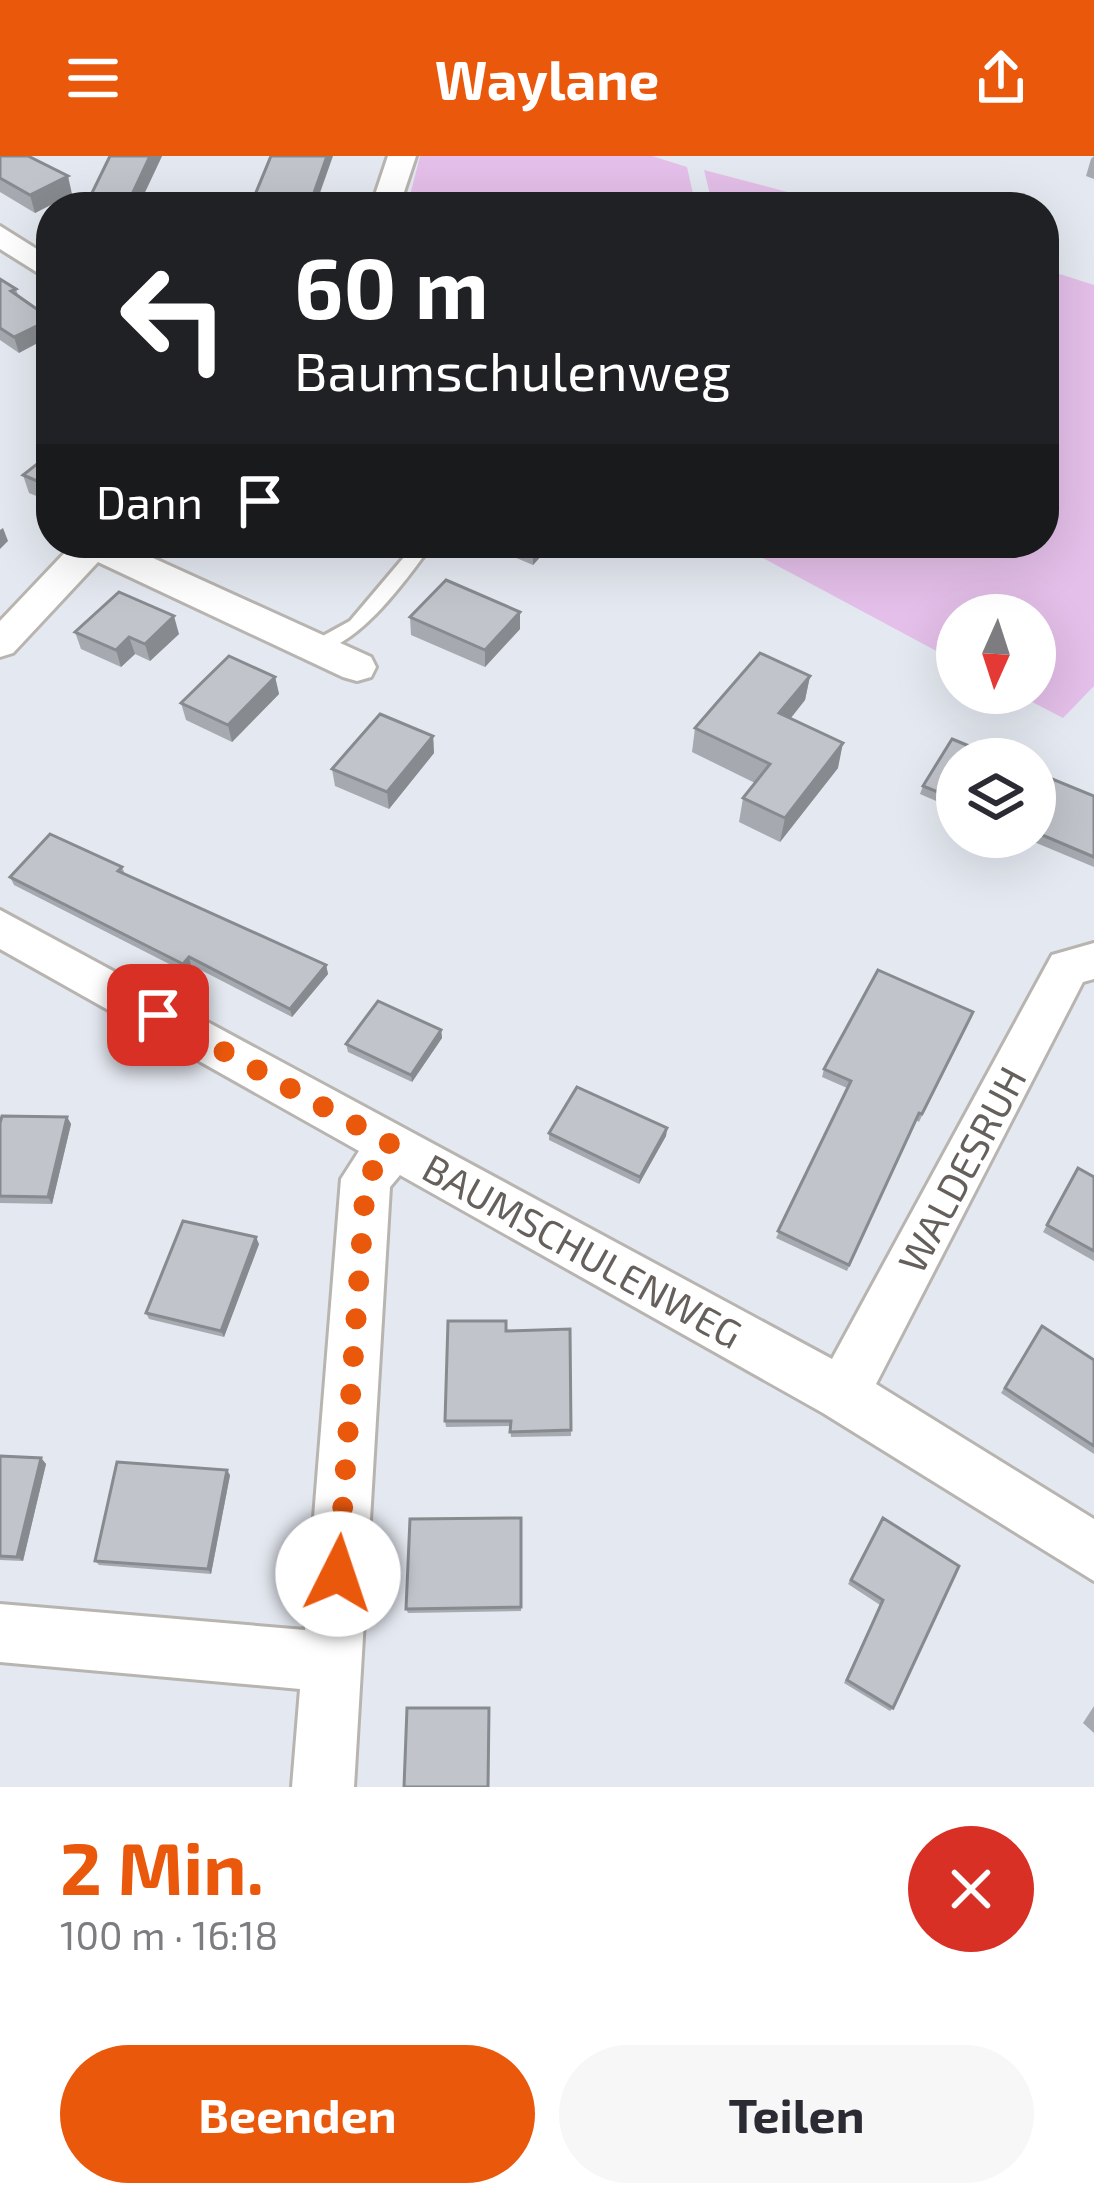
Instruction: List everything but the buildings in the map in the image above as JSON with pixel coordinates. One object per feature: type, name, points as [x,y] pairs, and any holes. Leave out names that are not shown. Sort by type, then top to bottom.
[{"type":"street","points":[[390,192],[402,156]]},
{"type":"street","points":[[0,236],[36,261]]},
{"type":"street","points":[[0,644],[81,558]]},
{"type":"street","points":[[124,558],[358,667]]},
{"type":"street","name":"BAUMSCHULENWEG","points":[[0,928],[842,1394],[1094,1552]]},
{"type":"street","name":"WALDESRUH","points":[[842,1394],[1068,968],[1094,961]]},
{"type":"street","points":[[323,1787],[366,1178],[394,1146]]},
{"type":"street","points":[[0,1633],[331,1662]]},
{"type":"lane","points":[[316,647],[356,626],[413,558]]},
{"type":"shaded area","points":[[420,156],[652,156],[687,167],[693,192],[411,192]]},
{"type":"shaded area","points":[[704,170],[787,192],[709,192]]},
{"type":"shaded area","points":[[1059,274],[1094,285],[1094,686],[1063,718],[1055,714],[1056,594],[936,594],[936,651],[763,558],[1059,558]]},
{"type":"route","points":[[158,1015],[394,1146],[366,1178],[338,1574]]}]
